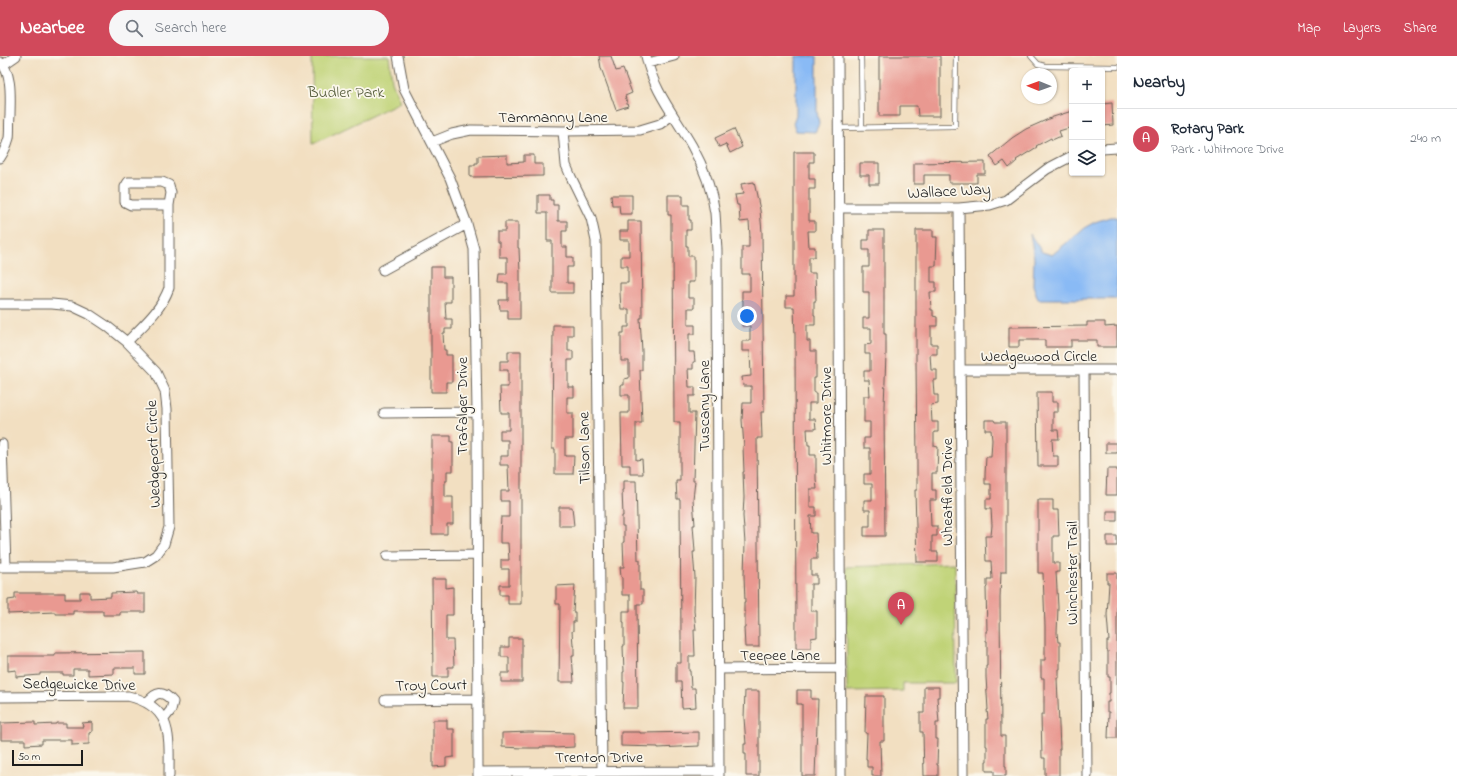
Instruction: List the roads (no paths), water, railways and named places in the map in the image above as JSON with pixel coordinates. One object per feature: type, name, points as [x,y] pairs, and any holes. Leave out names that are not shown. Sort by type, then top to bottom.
[{"type":"street","points":[[0,158],[4,152],[9,136],[10,87],[2,63],[16,56]]},
{"type":"street","name":"Trafalger Drive","points":[[398,56],[404,89],[450,178],[467,224],[474,249],[477,412],[478,774]]},
{"type":"street","points":[[647,60],[674,56]]},
{"type":"street","name":"Whitmore Drive","points":[[838,56],[841,776]]},
{"type":"street","name":"Tuscany Lane","points":[[647,60],[660,92],[672,115],[693,146],[706,177],[715,212],[717,258],[719,773]]},
{"type":"street","name":"Tammanny Lane","points":[[432,142],[452,134],[471,130],[563,132],[640,130],[660,124],[672,115]]},
{"type":"street","name":"Tilson Lane","points":[[563,132],[566,165],[592,218],[596,241],[602,771]]},
{"type":"street","points":[[1105,149],[1117,148]]},
{"type":"street","name":"Wallace Way","points":[[839,208],[959,208],[990,205],[1006,200],[1047,169],[1069,158]]},
{"type":"street","points":[[127,342],[158,310],[169,288],[169,205],[171,193],[170,184],[162,182],[128,182],[125,187],[124,202],[131,205],[169,205]]},
{"type":"street","name":"Wheatfield Drive","points":[[959,208],[963,776]]},
{"type":"street","points":[[383,270],[467,224]]},
{"type":"street","name":"Wedgeport Circle","points":[[0,304],[52,304],[72,306],[107,326],[127,342],[156,372],[165,391],[167,409],[170,527],[164,544],[156,555],[145,562],[113,567],[3,567]]},
{"type":"street","name":"Wedgewood Circle","points":[[961,370],[1117,370]]},
{"type":"street","name":"Winchester Trail","points":[[1084,370],[1087,776]]},
{"type":"street","points":[[384,413],[477,412]]},
{"type":"street","points":[[2,444],[3,567]]},
{"type":"street","points":[[387,556],[477,555]]},
{"type":"street","name":"Teepee Lane","points":[[719,669],[841,668]]},
{"type":"street","points":[[147,702],[153,695],[161,693],[168,696],[173,702],[171,710],[164,719]]},
{"type":"street","name":"Sedgewicke Drive","points":[[0,697],[128,696],[142,699],[155,709],[164,719],[169,734],[169,776]]},
{"type":"street","name":"Troy Court","points":[[385,700],[478,699]]},
{"type":"street","name":"Trenton Drive","points":[[478,774],[602,771],[719,773]]},
{"type":"lane","points":[[861,56],[862,128]]},
{"type":"lane","points":[[838,128],[955,126],[956,56]]},
{"type":"lane","points":[[1031,56],[1038,64],[1045,66],[1117,67]]},
{"type":"water","points":[[796,56],[817,56],[817,111],[819,124],[815,132],[796,131],[793,123],[796,115]]},
{"type":"water","points":[[1110,217],[1117,217],[1117,299],[1038,299],[1033,285],[1034,258],[1030,234],[1042,252],[1052,255],[1084,228],[1095,222]]},
{"type":"place","name":"Rotary Park","points":[[901,625]]},
{"type":"park label","name":"Budler Park","points":[[346,91]]}]
